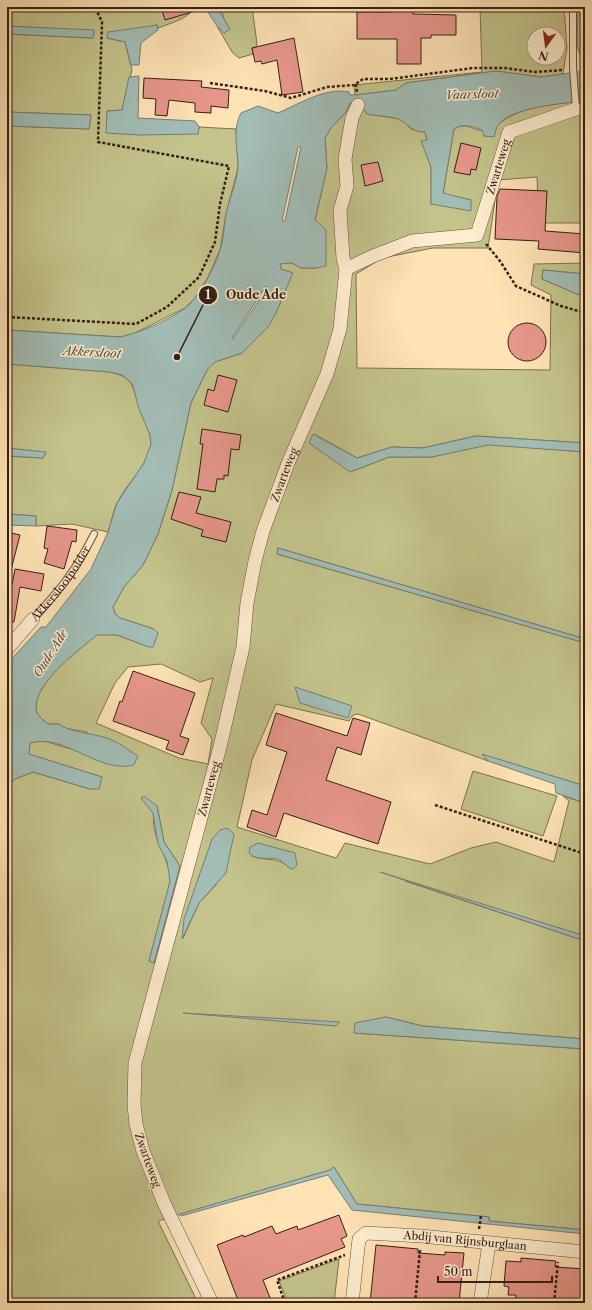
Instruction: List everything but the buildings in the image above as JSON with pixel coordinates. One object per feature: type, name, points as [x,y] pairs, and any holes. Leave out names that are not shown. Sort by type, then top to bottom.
[{"type":"street","name":"Zwarteweg","points":[[212,1303],[164,1203],[143,1151],[136,1124],[134,1105],[135,1063],[220,747],[242,647],[247,603],[255,561],[263,531],[289,461],[327,374],[340,329],[346,269],[343,258],[340,210],[346,186],[345,159],[351,124],[358,105]]},
{"type":"street","name":"Zwarteweg","points":[[477,235],[509,132],[580,109]]},
{"type":"street","points":[[346,269],[372,256],[412,241],[477,235]]},
{"type":"street","name":"Akkerslootpolder","points":[[7,649],[33,619]]},
{"type":"street","name":"Abdij van Rijnsburglaan","points":[[352,1303],[359,1240],[366,1233],[421,1236],[489,1244],[585,1252]]},
{"type":"street","points":[[480,1303],[489,1244]]},
{"type":"lane","name":"Zwarteweg","points":[[573,7],[573,67],[580,109]]},
{"type":"lane","name":"Akkerslootpolder","points":[[33,619],[62,588],[81,559],[94,534]]},
{"type":"path","points":[[7,317],[136,324],[167,307],[199,277],[215,242],[220,204],[229,166],[98,142],[102,22],[95,7]]},
{"type":"path","points":[[210,83],[265,91],[291,98],[327,87],[357,85],[363,79],[390,79],[473,68],[505,68],[535,72],[564,70],[573,67]]},
{"type":"path","points":[[477,235],[500,261],[516,286],[560,306],[585,313]]},
{"type":"path","points":[[435,805],[585,854]]},
{"type":"path","points":[[480,1226],[481,1216]]},
{"type":"path","points":[[415,1303],[421,1236]]},
{"type":"path","points":[[285,1303],[277,1280],[358,1250]]},
{"type":"path","points":[[554,1303],[559,1250]]},
{"type":"green space","points":[[7,7],[195,7],[184,18],[158,28],[157,25],[107,38],[125,42],[132,70],[122,110],[107,111],[198,134],[199,127],[236,129],[238,168],[226,214],[220,250],[208,277],[195,298],[185,308],[133,334],[120,337],[7,330],[7,126],[89,129],[91,115],[7,112],[7,34],[92,38],[94,31],[7,26]]},
{"type":"green space","points":[[217,7],[252,7],[257,44],[256,47],[252,48],[253,54],[239,58],[232,52],[217,26],[224,33],[223,14]]},
{"type":"green space","points":[[480,7],[564,7],[565,26],[526,26],[526,66],[564,66],[563,74],[541,77],[496,71],[406,83],[396,90],[355,95],[354,85],[482,72]]},
{"type":"green space","points":[[578,7],[585,7],[585,71],[582,71],[584,67],[577,45]]},
{"type":"green space","points":[[566,34],[567,48],[566,54]]},
{"type":"green space","points":[[585,101],[585,223],[539,223],[537,177],[498,180],[488,248],[433,248],[382,258],[356,274],[357,368],[550,370],[551,295],[531,285],[534,264],[585,263],[585,274],[543,270],[542,279],[585,296],[585,443],[476,436],[423,448],[392,447],[357,458],[314,434],[350,472],[389,457],[432,457],[488,444],[585,452],[585,639],[278,548],[277,554],[585,643],[585,786],[483,755],[488,761],[358,714],[353,715],[349,721],[276,704],[252,760],[237,827],[336,858],[345,843],[430,864],[471,848],[496,842],[554,862],[569,801],[563,796],[585,803],[585,936],[405,881],[585,941],[585,1039],[422,1026],[386,1017],[355,1033],[585,1049],[585,1230],[489,1221],[489,1217],[357,1204],[334,1167],[330,1170],[158,1221],[198,1303],[7,1303],[7,787],[15,779],[33,772],[90,789],[99,788],[102,777],[28,754],[30,743],[41,740],[71,749],[87,732],[64,728],[59,724],[48,724],[37,713],[36,708],[38,698],[50,677],[59,667],[97,634],[117,635],[149,647],[158,633],[154,629],[120,618],[115,614],[113,607],[124,587],[143,565],[158,534],[172,490],[191,403],[207,370],[215,362],[242,353],[276,313],[292,273],[281,269],[280,263],[292,263],[301,268],[316,268],[315,220],[327,168],[325,138],[331,128],[346,112],[350,103],[360,103],[367,114],[401,119],[411,129],[425,132],[427,140],[422,141],[431,167],[431,204],[471,200],[443,194],[454,129],[466,126],[479,130],[488,129],[513,115],[530,109],[548,105]],"holes":[[[161,664],[200,682],[213,678],[201,723],[212,739],[208,764],[179,758],[96,723],[115,683],[128,667]],[[157,806],[164,842],[180,866],[154,963],[149,961],[170,881],[167,862],[156,834],[154,816]],[[227,828],[216,885],[199,903],[183,938]],[[252,856],[296,858],[285,864],[277,860]]]},
{"type":"green space","points":[[7,364],[110,372],[122,376],[130,382],[150,434],[151,444],[149,452],[141,468],[117,503],[108,532],[72,524],[36,526],[36,516],[7,514],[7,456],[43,458],[46,453],[7,448]]},
{"type":"green space","points":[[473,771],[557,796],[543,836],[461,809]]},
{"type":"green space","points":[[339,1259],[334,1303],[288,1303],[279,1281]]},
{"type":"water","points":[[196,7],[217,7],[230,29],[224,33],[217,26],[206,9],[195,10]]},
{"type":"water","points":[[157,25],[158,30],[141,43],[139,65],[131,65],[125,42],[107,38],[108,32]]},
{"type":"water","points":[[7,26],[94,30],[93,38],[7,34]]},
{"type":"water","points":[[496,71],[541,77],[585,71],[585,101],[539,107],[514,114],[498,125],[494,137],[484,136],[482,130],[471,126],[461,126],[454,129],[443,193],[471,200],[471,211],[431,204],[431,167],[421,141],[427,140],[425,132],[415,130],[399,119],[367,114],[360,103],[350,103],[346,112],[331,128],[325,138],[327,168],[315,220],[326,230],[326,266],[301,268],[292,263],[280,264],[281,269],[293,273],[276,313],[268,327],[242,353],[215,362],[207,370],[191,403],[172,490],[158,534],[143,565],[124,587],[113,607],[115,614],[120,618],[154,629],[158,633],[153,647],[149,647],[117,635],[97,635],[59,667],[50,677],[38,698],[36,708],[37,713],[48,724],[59,724],[69,729],[112,740],[138,756],[134,765],[121,766],[108,764],[56,743],[43,741],[30,743],[29,754],[102,777],[99,789],[90,789],[33,772],[15,779],[7,787],[7,664],[41,627],[46,627],[91,569],[108,532],[117,503],[144,463],[151,444],[150,435],[139,409],[132,383],[122,375],[110,372],[7,364],[7,330],[120,337],[162,322],[184,309],[201,290],[220,250],[226,214],[235,185],[238,167],[236,133],[238,119],[241,113],[258,106],[278,113],[322,94],[340,91],[349,92],[350,95],[355,95],[396,90],[406,83]],"holes":[[[298,147],[301,147],[285,221],[282,221]],[[266,286],[268,287],[233,339],[232,338]]]},
{"type":"water","points":[[139,76],[138,118],[195,121],[199,127],[198,134],[139,135],[106,133],[107,111],[122,110],[129,77]]},
{"type":"water","points":[[7,112],[91,115],[89,129],[7,126]]},
{"type":"water","points":[[543,270],[585,274],[585,296],[542,279]]},
{"type":"water","points":[[313,434],[357,458],[392,447],[423,448],[476,436],[585,443],[585,452],[488,445],[432,457],[389,457],[350,472],[309,443]]},
{"type":"water","points":[[7,448],[46,452],[43,458],[7,456]]},
{"type":"water","points":[[7,514],[36,516],[36,526],[7,525]]},
{"type":"water","points":[[278,548],[585,639],[585,643],[277,554]]},
{"type":"water","points":[[295,687],[352,706],[348,718],[300,703]]},
{"type":"water","points":[[482,754],[585,786],[585,803],[556,793],[555,784],[488,761]]},
{"type":"water","points":[[144,796],[157,806],[164,842],[180,866],[154,963],[149,961],[170,881],[167,861],[158,844],[153,813],[141,798]]},
{"type":"water","points":[[227,828],[234,834],[226,873],[199,903],[182,939],[184,919],[212,839],[220,830]]},
{"type":"water","points":[[258,843],[295,853],[297,865],[293,869],[277,859],[255,857],[249,853],[250,847]]},
{"type":"water","points":[[380,872],[585,936],[585,941]]},
{"type":"water","points":[[183,1013],[340,1022],[336,1026]]},
{"type":"water","points":[[386,1017],[422,1026],[585,1039],[585,1049],[354,1033],[355,1023]]},
{"type":"water","points":[[334,1167],[357,1204],[489,1217],[489,1221],[585,1230],[585,1234],[352,1210],[328,1175],[181,1216],[180,1214],[330,1170]]},
{"type":"place","name":"Oude Ade","points":[[177,357]]},
{"type":"water label","name":"Vaarsloot","points":[[472,94]]},
{"type":"water label","name":"Akkersloot","points":[[92,352]]}]
